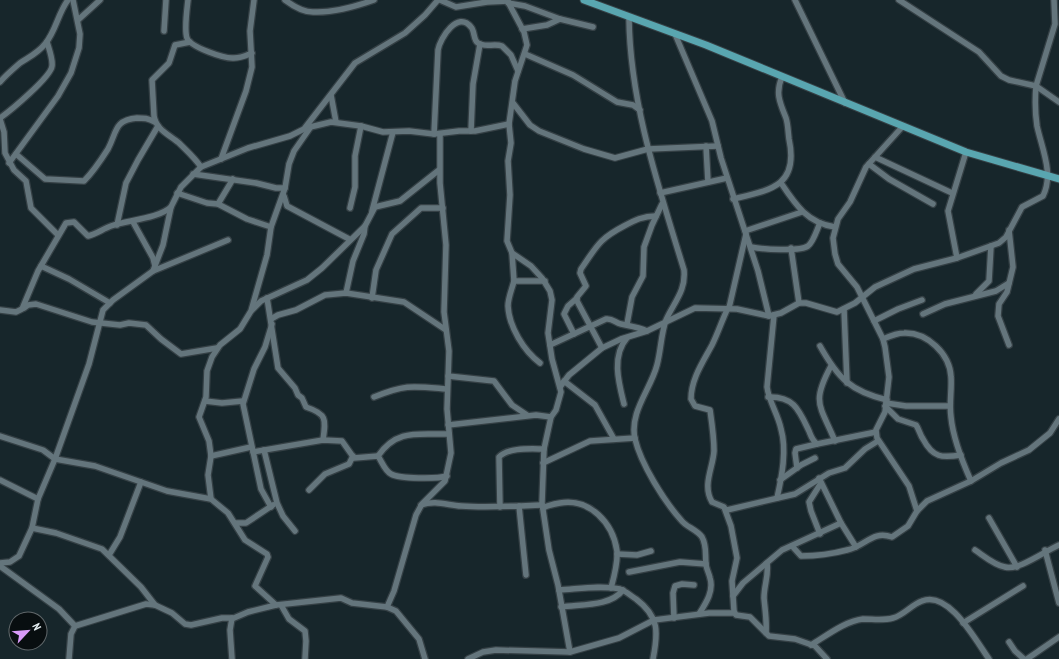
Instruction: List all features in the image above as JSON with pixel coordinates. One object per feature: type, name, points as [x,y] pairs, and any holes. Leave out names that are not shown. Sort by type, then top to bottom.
[{"type":"main road","points":[[584,0],[629,18],[706,45],[966,152],[1059,179]]},
{"type":"street","points":[[0,82],[8,74],[40,51],[47,42],[60,11],[68,0]]},
{"type":"street","points":[[9,163],[54,102],[71,73],[80,34],[73,0]]},
{"type":"street","points":[[78,20],[100,0]]},
{"type":"street","points":[[164,31],[166,0]]},
{"type":"street","points":[[188,0],[186,36],[190,42],[215,55],[229,58],[236,58],[252,53]]},
{"type":"street","points":[[221,159],[246,91],[252,68],[250,31],[254,0]]},
{"type":"street","points":[[285,0],[298,8],[313,12],[356,6],[374,0]]},
{"type":"street","points":[[251,312],[267,255],[271,227],[284,191],[291,158],[307,128],[355,63],[405,33],[439,0],[451,6],[508,1],[560,19],[593,26]]},
{"type":"street","points":[[464,6],[468,0]]},
{"type":"street","points":[[795,0],[845,103]]},
{"type":"street","points":[[899,0],[979,52],[1001,76],[1010,80],[1036,86],[1059,102]]},
{"type":"street","points":[[560,387],[564,381],[602,348],[647,331],[666,320],[695,308],[729,308],[771,315],[799,304],[811,303],[837,312],[844,309],[875,287],[914,269],[957,258],[1003,241],[1022,207],[1043,196],[1048,175],[1037,125],[1036,86],[1055,24],[1054,0]]},
{"type":"street","points":[[508,1],[527,41],[525,54],[518,71],[509,124],[511,143],[508,161],[510,195],[507,236],[508,246],[512,253],[514,281],[508,305],[513,327],[531,356],[540,363]]},
{"type":"street","points":[[629,18],[629,44],[632,72],[648,149],[662,204],[684,270],[685,280],[682,292],[666,320],[655,372],[638,410],[635,421],[635,438],[645,464],[681,522],[701,537],[706,546],[706,564],[711,586],[708,599],[699,614]]},
{"type":"street","points":[[522,28],[547,25],[560,19]]},
{"type":"street","points":[[387,607],[394,591],[416,515],[421,505],[440,488],[447,476],[451,452],[446,389],[449,351],[444,301],[446,244],[437,134],[438,50],[442,39],[454,24],[461,21],[470,26],[476,41],[480,44],[502,46],[512,57],[518,71]]},
{"type":"street","points":[[675,34],[712,121],[726,178],[751,247],[771,315],[767,387],[768,397],[778,419],[784,446],[778,498]]},
{"type":"street","points":[[47,42],[52,62],[51,70],[20,103],[0,119],[4,132],[5,154],[9,163],[26,181],[33,211],[58,235]]},
{"type":"street","points":[[117,225],[126,183],[156,124],[152,80],[169,63],[175,45],[190,42]]},
{"type":"street","points":[[471,131],[473,84],[480,44]]},
{"type":"street","points":[[525,54],[573,75],[617,102],[633,105],[640,110]]},
{"type":"street","points":[[733,199],[759,192],[781,183],[787,177],[792,159],[786,121],[778,97],[782,77]]},
{"type":"street","points":[[331,95],[336,122]]},
{"type":"street","points":[[512,102],[535,129],[590,151],[615,158],[648,149],[718,146]]},
{"type":"street","points":[[16,154],[45,179],[84,181],[108,148],[116,129],[121,122],[129,119],[143,118],[156,124],[166,135],[177,142],[201,167]]},
{"type":"street","points":[[154,269],[163,245],[171,207],[177,193],[192,174],[201,167],[248,148],[290,136],[307,128],[327,122],[361,126],[383,132],[409,131],[437,134],[471,131],[509,124]]},
{"type":"street","points":[[350,208],[355,187],[355,156],[361,126]]},
{"type":"street","points":[[903,126],[869,164],[860,178],[850,202],[838,219],[835,227],[833,245],[838,264],[857,287],[883,339],[889,368],[886,403],[876,432],[878,441],[909,486],[917,511]]},
{"type":"street","points":[[346,293],[353,261],[364,234],[365,226],[372,211],[393,132]]},
{"type":"street","points":[[706,146],[708,182]]},
{"type":"street","points":[[957,258],[948,218],[952,193],[966,152]]},
{"type":"street","points":[[875,157],[952,193]]},
{"type":"street","points":[[869,164],[889,179],[933,204]]},
{"type":"street","points":[[372,211],[378,206],[400,201],[439,170]]},
{"type":"street","points":[[192,174],[233,179],[284,191]]},
{"type":"street","points":[[660,193],[726,178]]},
{"type":"street","points":[[218,204],[233,179]]},
{"type":"street","points":[[781,183],[802,212],[820,223],[835,227]]},
{"type":"street","points":[[284,191],[287,206],[349,239]]},
{"type":"street","points":[[177,193],[197,200],[218,204],[247,219],[271,227]]},
{"type":"street","points":[[627,324],[630,302],[643,276],[644,247],[662,204]]},
{"type":"street","points":[[22,309],[41,266],[64,225],[68,222],[74,222],[88,236],[117,225],[133,222],[165,211],[171,207]]},
{"type":"street","points":[[372,298],[376,270],[392,234],[421,208],[443,208]]},
{"type":"street","points":[[745,232],[802,212]]},
{"type":"street","points":[[574,334],[564,314],[568,306],[577,298],[586,286],[580,273],[581,269],[600,241],[609,233],[638,219],[647,216],[656,216]]},
{"type":"street","points":[[133,222],[153,258],[154,269]]},
{"type":"street","points":[[751,247],[777,250],[808,246],[820,223]]},
{"type":"street","points":[[211,499],[208,475],[211,456],[209,441],[199,418],[205,401],[207,371],[217,348],[240,329],[260,301],[311,277],[329,262],[349,239],[365,226]]},
{"type":"street","points":[[1009,230],[1013,264],[1007,292],[999,304],[998,316],[1009,345]]},
{"type":"street","points":[[734,613],[732,581],[737,558],[726,510],[722,505],[712,502],[708,490],[708,473],[714,446],[710,410],[693,404],[691,396],[698,370],[712,346],[729,308],[745,232]]},
{"type":"street","points":[[0,562],[10,562],[19,556],[32,528],[38,499],[55,459],[93,352],[103,310],[154,269],[228,240]]},
{"type":"street","points":[[972,297],[984,288],[988,281],[991,246]]},
{"type":"street","points":[[791,248],[799,304]]},
{"type":"street","points":[[512,253],[531,266],[545,281],[552,300],[549,321],[550,345],[560,387],[559,401],[551,417],[544,449],[542,507],[549,550],[559,590],[570,652]]},
{"type":"street","points":[[41,266],[69,279],[110,303]]},
{"type":"street","points":[[514,281],[545,281]]},
{"type":"street","points":[[923,314],[945,304],[996,291],[1009,283]]},
{"type":"street","points":[[270,507],[261,488],[243,401],[252,379],[254,369],[265,347],[272,321],[278,315],[296,310],[325,295],[346,293],[406,303],[446,330]]},
{"type":"street","points":[[267,298],[272,321],[278,368],[295,388],[306,406],[318,410],[323,417],[325,424],[323,440]]},
{"type":"street","points":[[577,298],[602,348]]},
{"type":"street","points":[[874,321],[898,309],[922,300]]},
{"type":"street","points":[[0,310],[16,312],[28,305],[36,304],[66,315],[99,323],[120,325],[128,323],[146,324],[161,339],[181,354],[217,348]]},
{"type":"street","points":[[844,309],[847,384]]},
{"type":"street","points":[[550,345],[610,318],[620,324],[627,324],[647,331]]},
{"type":"street","points":[[883,339],[902,333],[919,336],[940,350],[945,358],[950,372],[950,406],[952,427],[971,481]]},
{"type":"street","points":[[624,404],[618,378],[618,353],[627,338]]},
{"type":"street","points":[[820,346],[831,366],[847,384],[886,403],[906,406],[950,406]]},
{"type":"street","points":[[831,366],[818,392],[818,399],[821,411],[835,441]]},
{"type":"street","points":[[448,376],[494,381],[512,405],[528,416]]},
{"type":"street","points":[[564,381],[595,405],[614,439]]},
{"type":"street","points":[[374,397],[397,388],[409,386],[446,389]]},
{"type":"street","points":[[768,397],[783,397],[794,404],[802,417],[811,438],[817,444]]},
{"type":"street","points":[[205,401],[222,403],[243,401]]},
{"type":"street","points":[[886,403],[898,419],[916,425],[926,445],[937,456],[943,457],[961,455]]},
{"type":"street","points":[[448,425],[466,424],[503,417],[540,415],[551,417]]},
{"type":"street","points":[[792,546],[801,556],[815,556],[856,547],[863,544],[873,536],[885,534],[892,537],[908,526],[917,511],[927,501],[971,481],[1001,463],[1029,450],[1050,433],[1059,419]]},
{"type":"street","points":[[797,468],[795,456],[796,449],[876,432]]},
{"type":"street","points":[[211,456],[252,449],[264,450],[323,440],[345,443],[353,456],[361,458],[378,456],[386,446],[409,434],[449,434]]},
{"type":"street","points":[[0,436],[43,450],[55,459],[96,466],[167,491],[211,499],[223,508],[235,523],[245,540],[268,555],[256,586],[304,631],[306,641],[305,659]]},
{"type":"street","points":[[543,463],[590,441],[635,438]]},
{"type":"street","points":[[726,510],[795,494],[845,468],[865,449],[878,441]]},
{"type":"street","points":[[500,507],[498,461],[500,455],[522,450],[544,449]]},
{"type":"street","points":[[264,450],[277,503],[283,516],[294,531]]},
{"type":"street","points":[[309,490],[325,474],[349,464],[353,456]]},
{"type":"street","points":[[378,456],[388,472],[393,475],[423,478],[447,476]]},
{"type":"street","points":[[780,480],[815,458]]},
{"type":"street","points":[[0,480],[38,499]]},
{"type":"street","points":[[820,480],[840,523],[856,547]]},
{"type":"street","points":[[820,480],[809,502],[810,511],[820,534]]},
{"type":"street","points":[[109,555],[120,537],[141,482]]},
{"type":"street","points":[[421,505],[432,502],[461,506],[542,507],[565,502],[585,505],[592,508],[603,520],[613,539],[617,554],[611,588]]},
{"type":"street","points":[[235,523],[246,523],[277,503]]},
{"type":"street","points":[[519,506],[526,575]]},
{"type":"street","points":[[989,518],[1017,567]]},
{"type":"street","points":[[733,596],[743,583],[782,550],[820,534],[840,523]]},
{"type":"street","points":[[32,528],[56,533],[95,546],[109,555],[141,587],[155,605]]},
{"type":"street","points":[[975,550],[1000,566],[1006,568],[1017,567],[1045,550],[1059,545]]},
{"type":"street","points":[[1045,550],[1059,603]]},
{"type":"street","points":[[617,554],[637,554],[651,551]]},
{"type":"street","points":[[629,572],[680,562],[706,564]]},
{"type":"street","points":[[766,633],[767,622],[764,597],[768,573],[767,563]]},
{"type":"street","points":[[0,566],[59,609],[74,626]]},
{"type":"street","points":[[674,618],[673,593],[675,586],[682,584],[694,585]]},
{"type":"street","points":[[963,623],[1023,586]]},
{"type":"street","points":[[559,590],[611,588],[623,590],[646,608],[654,620],[656,636],[653,659]]},
{"type":"street","points":[[561,607],[609,601],[618,596],[623,590]]},
{"type":"street","points":[[74,626],[143,605],[155,605],[167,610],[188,625],[222,618],[232,618],[278,605],[337,597],[361,605],[387,607],[400,614],[419,639],[425,659]]},
{"type":"street","points":[[811,644],[853,622],[862,619],[893,618],[923,601],[931,599],[949,607],[963,623],[989,659]]},
{"type":"street","points":[[468,659],[484,652],[496,650],[570,652],[619,638],[654,620],[699,614],[734,613],[738,616],[750,617],[766,633],[811,644],[827,659]]},
{"type":"street","points":[[232,618],[230,630],[232,659]]},
{"type":"street","points":[[69,659],[71,634],[74,626]]},
{"type":"street","points":[[1027,659],[1059,637]]},
{"type":"street","points":[[1009,642],[1015,651],[1024,659]]},
{"type":"street","points":[[1038,659],[1039,652]]}]
